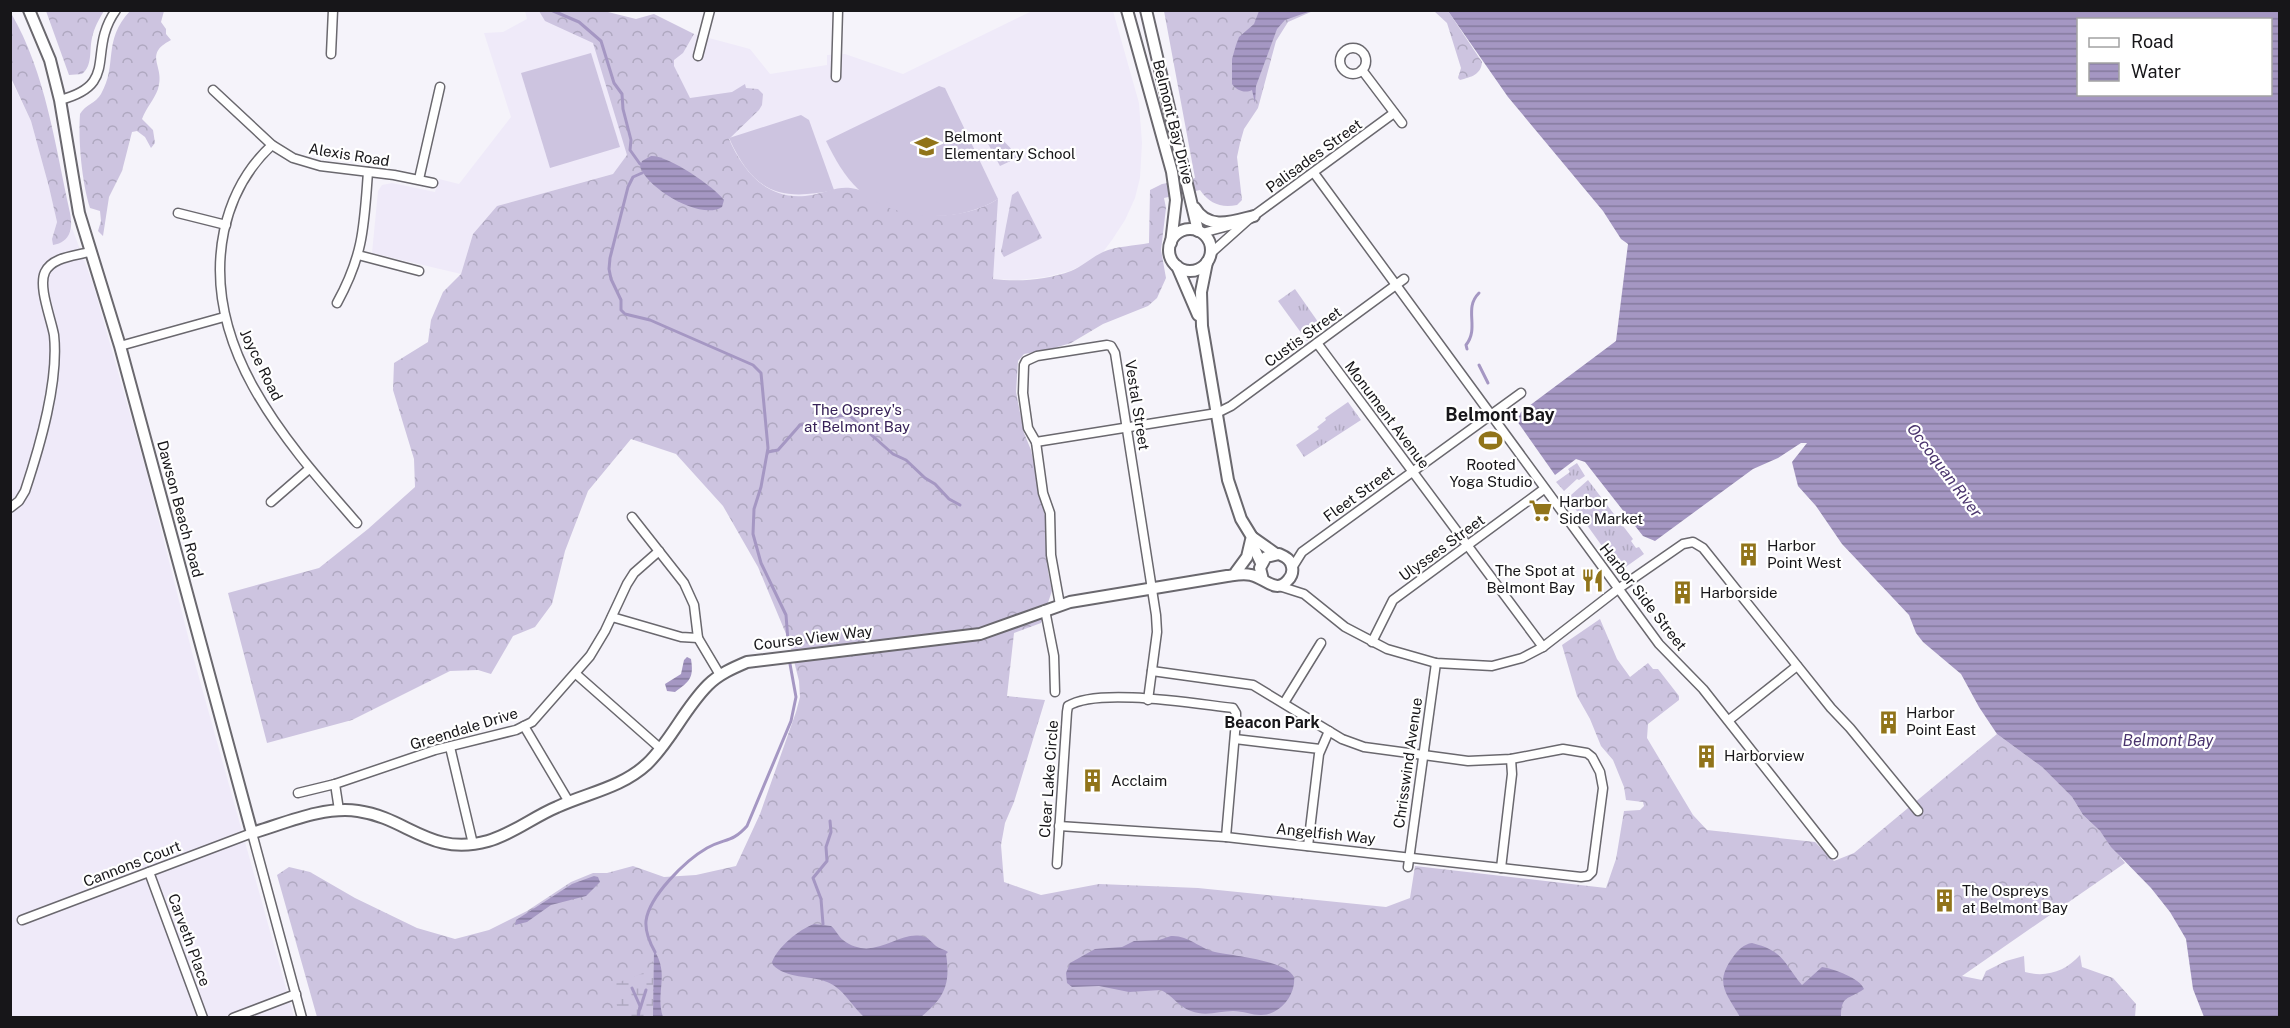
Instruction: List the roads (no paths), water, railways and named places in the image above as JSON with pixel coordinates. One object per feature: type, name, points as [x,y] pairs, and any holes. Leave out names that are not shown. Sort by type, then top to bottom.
[{"type":"street","name":"Dawson Beach Road","points":[[28,10],[45,45],[60,100],[79,213],[89,252],[120,346],[302,1017]]},
{"type":"street","points":[[60,100],[85,91],[95,81],[99,70],[104,33],[116,10]]},
{"type":"street","points":[[331,54],[333,10]]},
{"type":"street","points":[[698,56],[710,10]]},
{"type":"street","points":[[836,77],[838,10]]},
{"type":"street","name":"Belmont Bay Drive","points":[[1127,10],[1172,172],[1176,200],[1170,253],[1195,304],[1202,326],[1232,494],[1241,519],[1252,537],[1263,580],[1271,585],[1304,594],[1345,627],[1403,655],[1436,663],[1492,666],[1522,658],[1543,647],[1618,589],[1683,544],[1696,543],[1918,811]]},
{"type":"street","name":"Belmont Bay Drive","points":[[1146,10],[1200,232],[1210,244],[1202,292],[1202,326]]},
{"type":"street","points":[[1362,70],[1402,123]]},
{"type":"street","points":[[419,179],[440,87]]},
{"type":"street","name":"Alexis Road","points":[[213,90],[272,145],[293,158],[306,163],[433,183]]},
{"type":"street","name":"Palisades Street","points":[[1209,258],[1251,218],[1394,112]]},
{"type":"street","name":"Joyce Road","points":[[272,145],[247,174],[239,188],[226,225],[221,246],[219,281],[224,317],[235,348],[251,381],[279,428],[309,469],[357,523]]},
{"type":"street","points":[[337,303],[358,255],[364,231],[368,172]]},
{"type":"street","name":"Harbor Side Street","points":[[1314,173],[1659,644],[1703,689],[1729,720],[1833,854]]},
{"type":"street","points":[[1191,198],[1200,215],[1215,222],[1229,223],[1251,218]]},
{"type":"street","points":[[178,213],[226,225]]},
{"type":"street","name":"Palisades Street","points":[[1200,232],[1230,227],[1251,218]]},
{"type":"street","points":[[1171,243],[1182,231],[1200,232]]},
{"type":"street","points":[[10,508],[19,501],[26,486],[53,382],[54,336],[44,289],[44,275],[50,265],[56,261],[89,252]]},
{"type":"street","points":[[358,255],[419,271]]},
{"type":"street","points":[[1177,266],[1193,271],[1201,268],[1209,258]]},
{"type":"street","name":"Custis Street","points":[[1217,413],[1231,406],[1404,279]]},
{"type":"street","points":[[120,346],[224,317]]},
{"type":"street","name":"Monument Avenue","points":[[1317,343],[1543,647]]},
{"type":"street","name":"Vestal Street","points":[[1060,605],[1051,555],[1051,519],[1042,486],[1036,442],[1028,428],[1023,393],[1023,371],[1026,361],[1037,356],[1100,345],[1107,345],[1114,349],[1152,588]]},
{"type":"street","name":"Fleet Street","points":[[1292,571],[1302,552],[1521,393]]},
{"type":"street","points":[[1036,442],[1217,413]]},
{"type":"street","points":[[271,502],[309,469]]},
{"type":"street","name":"Ulysses Street","points":[[1372,642],[1393,600],[1544,489]]},
{"type":"street","points":[[632,517],[689,592],[695,611],[698,638],[720,675]]},
{"type":"street","points":[[1231,574],[1247,557],[1252,537]]},
{"type":"street","name":"Belmont Bay Drive","points":[[1252,537],[1288,560],[1304,594]]},
{"type":"street","name":"Greendale Drive","points":[[298,792],[335,784],[524,726],[538,716],[576,674],[599,643],[634,573],[659,551]]},
{"type":"street","name":"Fleet Street","points":[[1279,555],[1302,552]]},
{"type":"street","points":[[1261,565],[1266,557],[1279,555]]},
{"type":"street","name":"Course View Way","points":[[252,833],[314,814],[339,810],[359,811],[379,816],[436,842],[473,844],[503,836],[569,802],[626,779],[661,749],[702,692],[720,675],[747,662],[762,658],[980,634],[1060,605],[1231,574],[1261,565]]},
{"type":"street","points":[[1278,586],[1287,582],[1292,571]]},
{"type":"street","name":"Course View Way","points":[[1231,574],[1250,574],[1263,580]]},
{"type":"street","points":[[1148,700],[1157,632],[1152,588]]},
{"type":"street","points":[[1046,610],[1054,656],[1055,692]]},
{"type":"street","points":[[612,617],[681,637],[698,638]]},
{"type":"street","points":[[1284,703],[1321,643]]},
{"type":"street","name":"Chrisswind Avenue","points":[[1409,862],[1436,663]]},
{"type":"street","points":[[1729,720],[1797,666]]},
{"type":"street","points":[[1152,671],[1248,684],[1356,746],[1461,761],[1511,759],[1512,774],[1501,868]]},
{"type":"street","points":[[576,674],[661,749]]},
{"type":"street","name":"Clear Lake Circle","points":[[1056,864],[1068,706],[1075,701],[1108,698],[1233,708],[1236,713],[1235,739],[1226,837]]},
{"type":"street","points":[[524,726],[569,802]]},
{"type":"street","points":[[1308,846],[1320,749],[1329,731]]},
{"type":"street","points":[[1235,739],[1320,749]]},
{"type":"street","points":[[450,747],[473,844]]},
{"type":"street","name":"Angelfish Way","points":[[1059,826],[1226,837],[1308,846],[1409,862],[1590,876],[1593,869],[1603,788],[1600,772],[1592,757],[1582,751],[1563,748],[1511,759]]},
{"type":"street","points":[[335,784],[339,810]]},
{"type":"street","name":"Cannons Court","points":[[22,920],[252,833]]},
{"type":"street","name":"Carveth Place","points":[[149,872],[203,1017]]},
{"type":"street","points":[[233,1017],[296,994]]},
{"type":"water","points":[[1259,11],[1311,11],[1285,20],[1277,29],[1256,86],[1255,103],[1252,90],[1241,91],[1232,84],[1232,59],[1239,37],[1254,24]]},
{"type":"water","name":"Occoquan River","points":[[1448,11],[2279,11],[2279,1017],[2204,1017],[2193,989],[2186,939],[2170,912],[2151,888],[2111,847],[2100,831],[2083,815],[2072,797],[2042,767],[1997,734],[1961,674],[1923,642],[1916,633],[1909,615],[1842,544],[1816,506],[1798,486],[1792,462],[1807,443],[1801,443],[1778,458],[1753,469],[1655,541],[1643,536],[1585,462],[1576,459],[1555,475],[1517,421],[1521,412],[1616,341],[1628,244],[1621,239],[1603,211],[1508,97]]},
{"type":"water","points":[[651,156],[668,160],[701,180],[724,200],[722,207],[701,210],[675,200],[663,192],[644,175],[640,166],[642,161]]},
{"type":"water","points":[[687,657],[691,659],[690,678],[675,692],[667,691],[665,684],[681,674],[684,660]]},
{"type":"water","points":[[594,876],[598,877],[600,882],[586,896],[551,905],[527,922],[515,925],[516,920],[572,884]]},
{"type":"water","points":[[814,924],[831,926],[843,940],[866,948],[906,937],[927,938],[948,952],[944,990],[935,1004],[921,1017],[864,1017],[833,985],[785,973],[773,965],[775,956],[789,940]]},
{"type":"water","points":[[1171,936],[1183,938],[1215,952],[1280,966],[1294,977],[1292,991],[1280,1008],[1268,1014],[1258,1015],[1233,1011],[1202,1014],[1187,1009],[1161,990],[1129,992],[1099,986],[1072,987],[1067,983],[1066,973],[1070,963],[1095,949],[1122,947],[1134,941],[1159,940]]},
{"type":"water","points":[[1752,943],[1771,950],[1782,958],[1802,985],[1822,967],[1852,978],[1864,989],[1844,1001],[1841,1017],[1740,1017],[1724,988],[1724,974],[1737,952]]},
{"type":"water","points":[[654,950],[661,968],[660,999],[663,1017],[653,1016]]},
{"type":"waterway","points":[[551,10],[579,22],[601,41],[614,83],[622,94],[623,109],[631,140],[630,150],[640,164]]},
{"type":"waterway","points":[[642,173],[633,177],[628,187],[610,258],[611,279],[621,300],[621,310],[625,314],[650,320],[753,365],[761,373],[768,448],[761,487],[754,509],[753,534],[761,563],[786,615],[788,641]]},
{"type":"waterway","points":[[1467,349],[1466,345],[1472,332],[1472,305],[1479,293]]},
{"type":"waterway","points":[[1479,365],[1488,383]]},
{"type":"waterway","points":[[768,452],[778,450],[800,425],[814,424],[837,416],[850,416],[893,454],[906,460],[949,499],[960,505]]},
{"type":"waterway","points":[[655,952],[647,933],[646,921],[661,890],[698,854],[732,838],[747,826],[791,721],[796,697],[790,664]]},
{"type":"waterway","points":[[823,924],[821,899],[813,878],[827,861],[826,847],[831,832],[830,821]]},
{"type":"waterway","points":[[632,988],[640,1006],[638,1018]]},
{"type":"waterway","points":[[640,1009],[646,990]]},
{"type":"place","name":"Belmont Elementary School","points":[[926,146]]},
{"type":"place","name":"Rooted Yoga Studio","points":[[1491,441]]},
{"type":"place","name":"Harbor Side Market","points":[[1541,511]]},
{"type":"place","name":"Harbor Point West","points":[[1749,555]]},
{"type":"place","name":"The Spot at Belmont Bay","points":[[1593,580]]},
{"type":"place","name":"Harborside","points":[[1682,593]]},
{"type":"place","name":"Harbor Point East","points":[[1888,722]]},
{"type":"place","name":"Harborview","points":[[1706,756]]},
{"type":"place","name":"Acclaim","points":[[1093,781]]},
{"type":"place","name":"The Ospreys at Belmont Bay","points":[[1944,900]]},
{"type":"district","name":"Belmont Bay","points":[[1500,415]]},
{"type":"district","name":"Beacon Park","points":[[1272,722]]},
{"type":"park label","name":"The Osprey's at Belmont Bay","points":[[857,418]]}]
